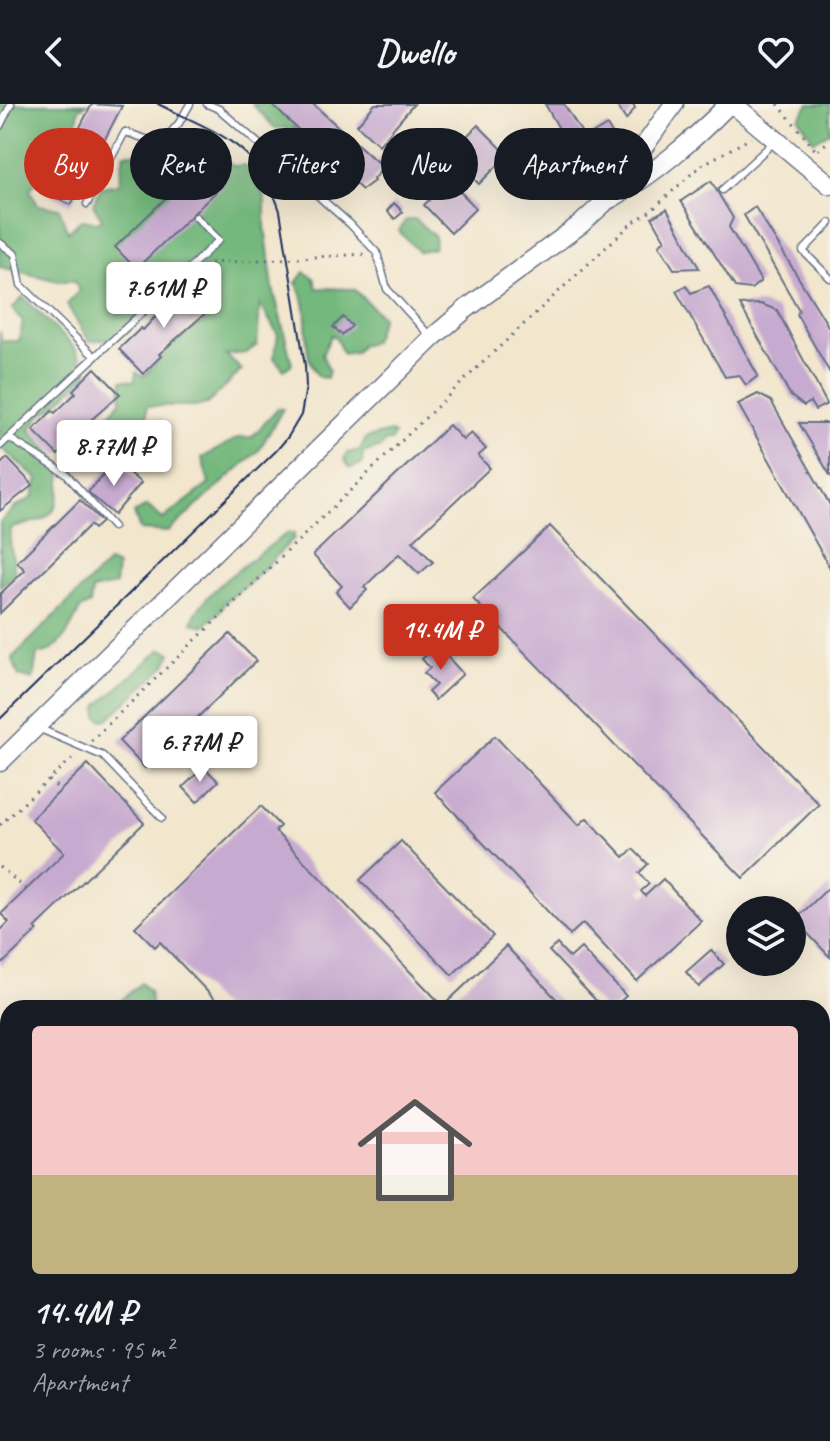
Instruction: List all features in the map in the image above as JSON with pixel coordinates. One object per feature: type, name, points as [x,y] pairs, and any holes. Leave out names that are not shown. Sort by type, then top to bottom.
[{"type":"main road","points":[[0,762],[432,338],[604,203],[674,104]]},
{"type":"main road","points":[[604,203],[632,187],[687,146],[731,104],[830,185]]},
{"type":"lane","points":[[0,126],[11,104]]},
{"type":"lane","points":[[87,204],[125,132],[161,144],[190,104]]},
{"type":"lane","points":[[207,104],[219,109],[350,224],[377,253],[387,289],[432,338]]},
{"type":"lane","points":[[722,190],[777,139]]},
{"type":"lane","points":[[0,446],[219,240],[196,217]]},
{"type":"lane","points":[[830,223],[803,251],[830,278]]},
{"type":"lane","points":[[0,243],[15,254],[21,285],[95,357]]},
{"type":"lane","points":[[9,438],[66,474],[113,527]]},
{"type":"lane","points":[[36,727],[103,756],[162,818]]},
{"type":"path","points":[[780,106],[818,153],[830,140]]},
{"type":"path","points":[[0,825],[607,246],[700,166],[755,135]]},
{"type":"path","points":[[194,264],[377,253]]},
{"type":"path","points":[[49,780],[61,791]]},
{"type":"path","points":[[0,867],[26,889]]},
{"type":"green space","points":[[0,104],[89,104],[79,108],[74,128],[24,128],[24,200],[35,200],[38,205],[59,208],[68,232],[81,220],[98,222],[102,219],[93,204],[95,200],[114,200],[114,185],[119,184],[124,153],[130,153],[130,200],[232,200],[232,165],[245,165],[248,170],[248,200],[265,200],[273,288],[292,364],[284,370],[274,358],[278,335],[260,304],[257,345],[246,353],[226,355],[242,370],[207,404],[147,406],[147,425],[131,442],[100,425],[121,401],[122,380],[135,381],[136,372],[144,377],[172,345],[215,313],[189,275],[179,275],[174,292],[120,338],[89,341],[67,305],[79,290],[75,281],[58,281],[0,267]]},
{"type":"green space","points":[[252,104],[285,104],[293,112],[293,128],[275,128]]},
{"type":"green space","points":[[809,104],[830,104],[830,132],[814,141],[799,118]]},
{"type":"green space","points":[[415,219],[435,237],[434,248],[419,252],[399,231],[405,221]]},
{"type":"green space","points":[[304,272],[314,278],[317,288],[354,289],[382,317],[373,342],[361,345],[356,352],[343,354],[336,338],[331,335],[322,355],[329,370],[327,378],[319,377],[309,355],[305,307],[296,283]]},
{"type":"green space","points":[[23,297],[75,348],[88,373],[57,404],[41,415],[30,430],[63,465],[59,494],[57,503],[47,516],[11,528],[15,574],[0,586],[0,522],[17,506],[32,498],[38,479],[0,447],[0,331],[1,341],[19,341],[23,321],[12,309]]},
{"type":"green space","points":[[278,408],[283,409],[259,450],[168,532],[140,530],[134,513],[147,506],[163,519],[209,484],[202,458],[238,438],[252,437]]},
{"type":"green space","points":[[390,432],[394,434],[391,441],[363,453],[362,464],[350,468],[344,460],[347,453],[360,450],[366,438]]},
{"type":"green space","points":[[287,533],[294,533],[294,538],[252,581],[225,602],[204,626],[192,623],[207,598],[219,586]]},
{"type":"green space","points":[[109,562],[117,566],[115,585],[92,590],[90,604],[80,609],[64,638],[52,649],[37,654],[33,680],[19,676],[12,658]]},
{"type":"green space","points":[[161,649],[171,653],[166,665],[108,719],[98,717],[100,704]]},
{"type":"green space","points":[[141,983],[149,991],[151,1000],[121,1000]]},
{"type":"building","points":[[92,104],[122,106],[111,128],[79,128]]},
{"type":"building","points":[[271,104],[313,104],[339,128],[296,128]]},
{"type":"building","points":[[375,104],[414,104],[394,128],[381,128],[379,145],[365,132],[365,128],[357,125]]},
{"type":"building","points":[[545,104],[564,104],[579,128],[559,128]]},
{"type":"building","points":[[616,104],[633,104],[635,108],[626,120]]},
{"type":"building","points":[[478,125],[494,141],[494,169],[479,184],[478,128],[475,128]]},
{"type":"building","points":[[365,151],[377,162],[381,158],[381,171],[365,188]]},
{"type":"building","points":[[711,181],[733,218],[729,227],[761,281],[751,289],[735,287],[681,201]]},
{"type":"building","points":[[164,200],[207,200],[136,269],[115,247]]},
{"type":"building","points":[[429,200],[468,200],[476,208],[451,233],[424,205]]},
{"type":"building","points":[[394,203],[403,212],[395,219],[387,211]]},
{"type":"building","points":[[755,207],[830,329],[830,373],[797,315],[799,310],[744,215]]},
{"type":"building","points":[[667,209],[699,268],[674,269],[659,245],[665,240],[652,217]]},
{"type":"building","points":[[185,285],[209,310],[159,354],[161,356],[143,374],[119,349],[141,328],[143,330]]},
{"type":"building","points":[[686,286],[691,293],[709,286],[758,376],[746,385],[739,375],[725,377],[676,291]]},
{"type":"building","points":[[761,304],[777,310],[827,404],[815,410],[810,402],[804,406],[791,396],[740,305]]},
{"type":"building","points":[[343,317],[352,326],[342,335],[333,327]]},
{"type":"building","points":[[95,368],[120,394],[71,438],[73,440],[58,455],[33,430],[76,393],[73,390]]},
{"type":"building","points":[[758,394],[771,401],[830,505],[830,568],[738,404]]},
{"type":"building","points":[[799,423],[830,423],[830,475]]},
{"type":"building","points":[[449,425],[463,440],[471,433],[486,449],[478,456],[490,468],[413,541],[433,562],[419,574],[399,554],[364,587],[367,590],[350,607],[336,592],[342,586],[313,555]]},
{"type":"building","points":[[7,458],[33,485],[0,511],[0,465]]},
{"type":"building","points":[[115,461],[141,483],[114,515],[88,492]]},
{"type":"building","points":[[80,500],[102,522],[94,529],[90,525],[0,613],[0,594],[25,570],[17,562]]},
{"type":"building","points":[[550,526],[819,804],[743,878],[473,599]]},
{"type":"building","points":[[230,634],[256,661],[145,768],[119,741]]},
{"type":"building","points":[[437,645],[463,674],[435,700],[428,692],[436,685],[424,673],[430,668],[422,659]]},
{"type":"building","points":[[495,736],[579,825],[587,818],[624,857],[633,849],[648,864],[639,873],[649,884],[641,891],[645,896],[663,879],[701,921],[637,981],[583,923],[570,935],[435,792]]},
{"type":"building","points":[[88,764],[144,823],[0,966],[0,931],[9,922],[1,914],[64,853],[31,819]]},
{"type":"building","points":[[204,767],[218,781],[197,802],[183,787]]},
{"type":"building","points":[[261,806],[280,826],[275,831],[437,1000],[215,1000],[160,942],[155,947],[135,927]]},
{"type":"building","points":[[401,841],[493,936],[452,975],[360,880]]},
{"type":"building","points":[[830,886],[830,957],[806,932],[806,909]]},
{"type":"building","points":[[557,944],[570,958],[581,948],[626,996],[622,1000],[595,1000],[549,951]]},
{"type":"building","points":[[506,946],[557,1000],[449,1000]]},
{"type":"building","points":[[711,950],[724,964],[699,987],[686,972]]},
{"type":"tram line","points":[[0,719],[276,451],[301,415],[306,387],[305,366],[280,211],[271,188],[260,170],[232,143],[158,104]]}]
